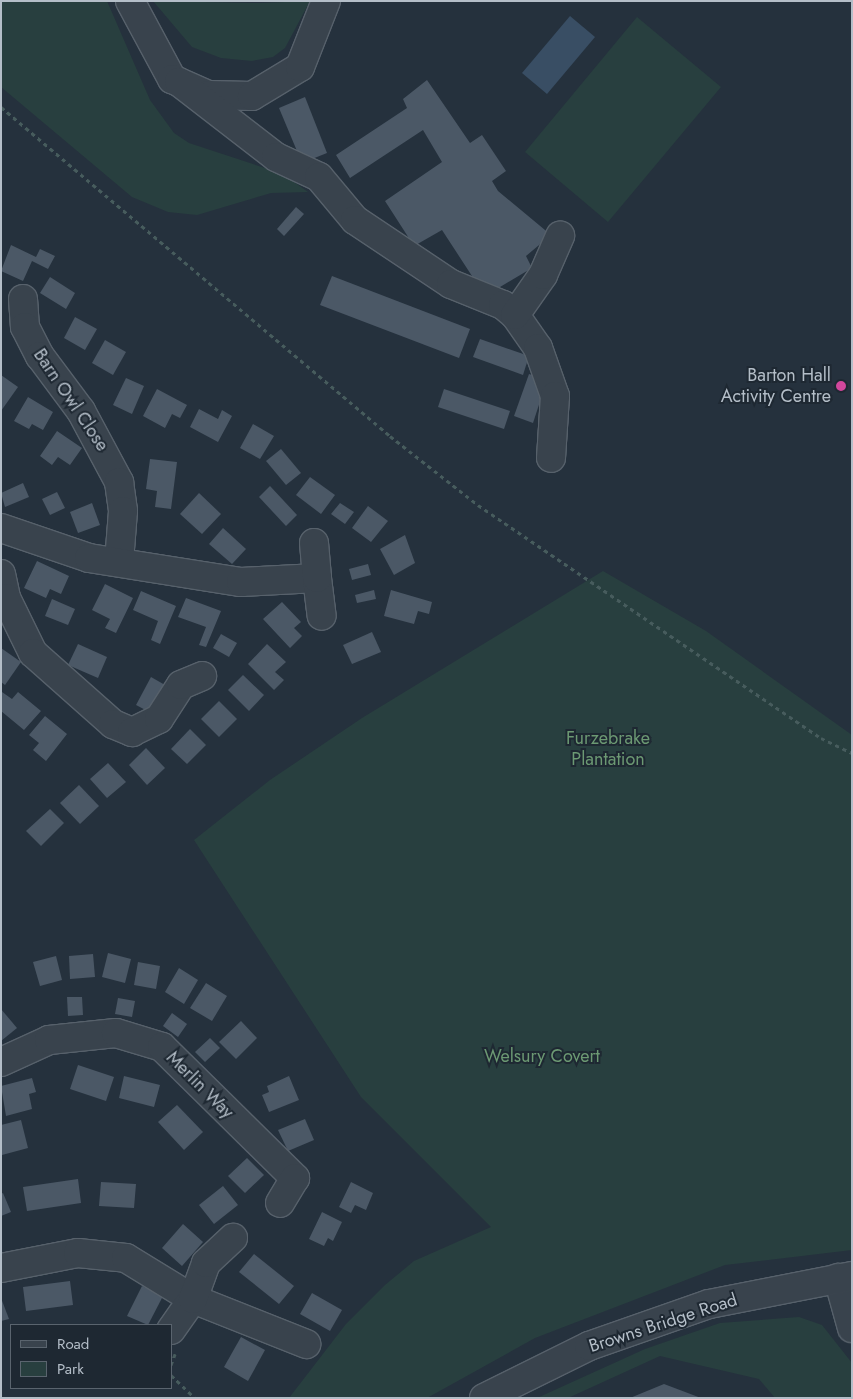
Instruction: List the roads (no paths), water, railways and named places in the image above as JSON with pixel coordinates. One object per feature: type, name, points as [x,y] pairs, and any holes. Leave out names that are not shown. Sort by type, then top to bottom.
[{"type":"street","points":[[130,1],[160,59],[179,82],[276,157],[319,177],[355,220],[451,284],[503,305],[515,315],[538,348],[555,396],[551,458]]},
{"type":"street","points":[[179,82],[208,95],[252,96],[300,67],[326,1]]},
{"type":"street","points":[[515,315],[543,275],[560,236]]},
{"type":"street","name":"Barn Owl Close","points":[[23,299],[13,329],[112,465],[123,511],[119,562]]},
{"type":"street","points":[[2,534],[119,562],[241,582],[317,578]]},
{"type":"street","points":[[314,543],[322,616]]},
{"type":"street","points":[[1,574],[6,598],[33,653],[122,728],[159,719],[180,685],[202,676]]},
{"type":"street","name":"Merlin Way","points":[[1,1062],[49,1040],[116,1033],[162,1047],[295,1178],[280,1203]]},
{"type":"street","points":[[172,1329],[193,1299],[206,1263],[233,1238]]},
{"type":"street","points":[[1,1268],[78,1253],[126,1258],[193,1299],[306,1344]]},
{"type":"street","points":[[845,1277],[852,1328]]},
{"type":"street","name":"Browns Bridge Road","points":[[484,1398],[589,1346],[709,1304],[845,1277]]},
{"type":"water","points":[[570,16],[595,37],[547,94],[522,73]]},
{"type":"place","name":"Barton Hall Activity Centre","points":[[841,386]]},
{"type":"park label","name":"Furzebrake Plantation","points":[[608,750]]},
{"type":"park label","name":"Welsury Covert","points":[[542,1056]]}]
